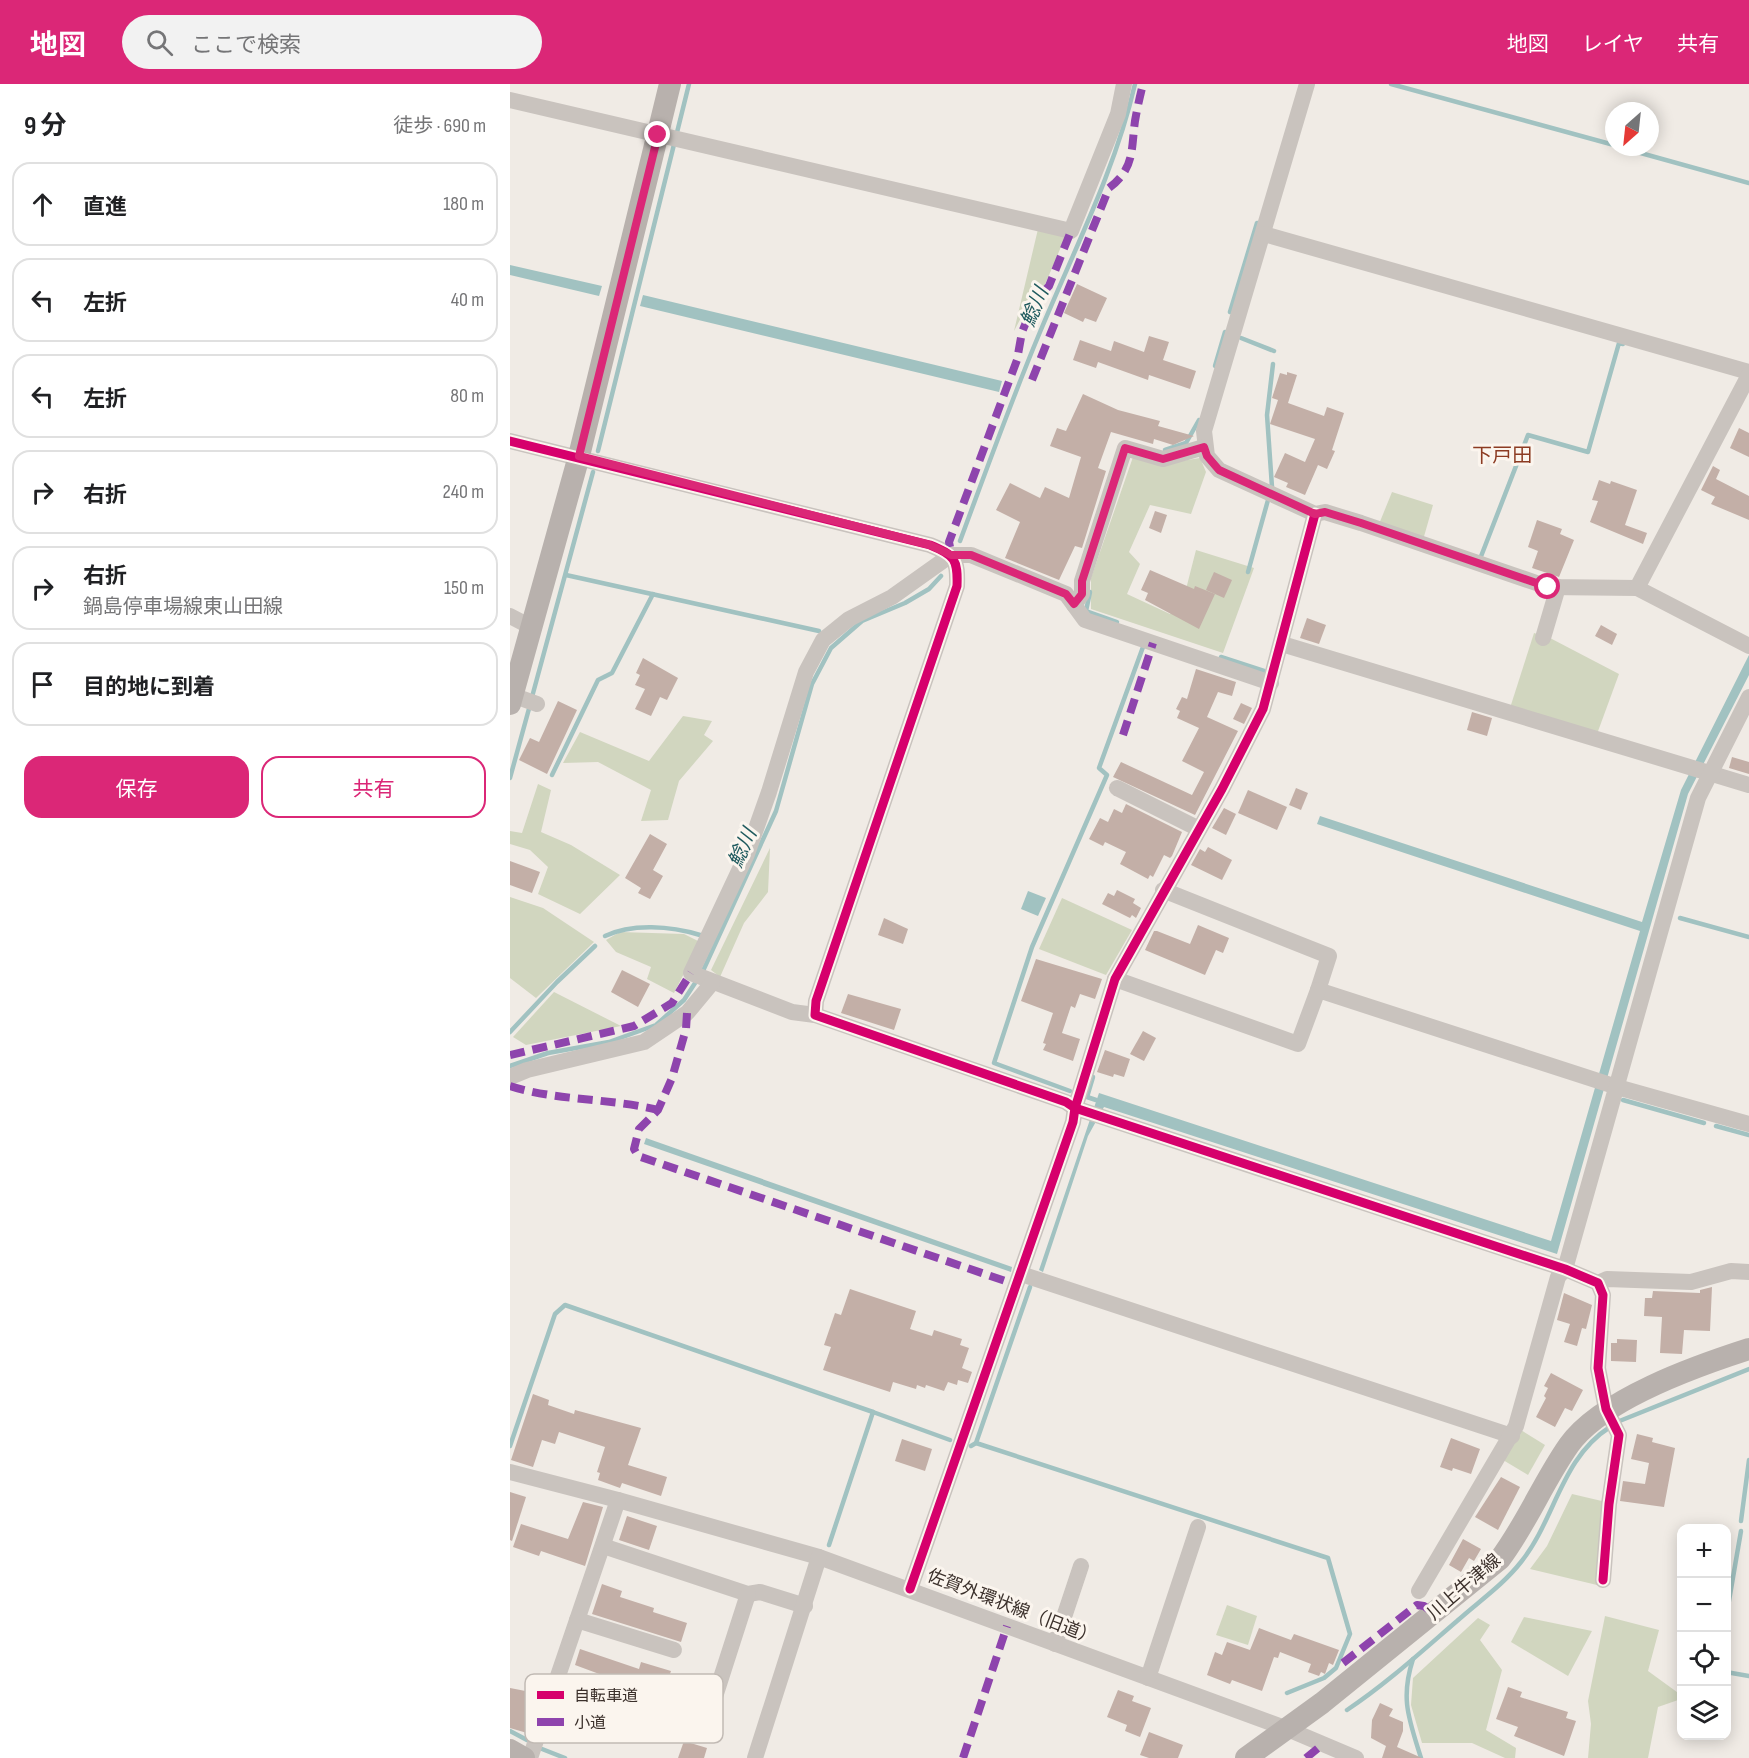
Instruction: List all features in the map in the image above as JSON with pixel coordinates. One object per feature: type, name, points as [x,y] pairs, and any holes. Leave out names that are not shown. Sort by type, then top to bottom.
[{"type":"main road","points":[[521,701],[531,627],[670,138],[670,84]]},
{"type":"main road","name":"川上牛津線","points":[[1246,1758],[1322,1703],[1500,1559],[1519,1534],[1570,1443],[1606,1409],[1705,1363],[1749,1349]]},
{"type":"main road","points":[[510,1750],[524,1758]]},
{"type":"street","points":[[510,100],[1071,231],[1118,114],[1124,84]]},
{"type":"street","points":[[1307,84],[1204,431],[1204,447],[1207,456],[1219,470],[1315,514],[1325,512],[1548,587],[1637,588],[1749,646]]},
{"type":"street","points":[[1264,234],[1749,373],[1637,588]]},
{"type":"street","points":[[510,441],[579,456],[930,545],[951,555],[971,555],[1066,594],[1085,620],[1271,683]]},
{"type":"street","points":[[1074,604],[1082,594],[1082,581],[1125,448],[1163,459],[1204,447]]},
{"type":"street","points":[[910,1589],[1073,1122],[1088,1113],[1115,979],[1163,890],[1199,830],[1263,709],[1315,514]]},
{"type":"street","points":[[951,555],[892,597],[849,619],[823,640],[807,672],[770,792],[747,854],[691,973],[792,1012],[815,1015],[1066,1101],[1088,1113],[1565,1269],[1599,1283],[1607,1280],[1691,1282],[1731,1270],[1749,1272]]},
{"type":"street","points":[[815,1015],[816,1001],[957,586],[958,566],[951,555]]},
{"type":"street","points":[[1543,638],[1558,587]]},
{"type":"street","points":[[510,616],[531,627]]},
{"type":"street","points":[[1282,644],[1749,785]]},
{"type":"street","points":[[1419,1591],[1512,1436],[1558,1277],[1565,1269],[1698,798],[1749,697]]},
{"type":"street","points":[[1117,788],[1199,830]]},
{"type":"street","points":[[1115,979],[1298,1044],[1329,956],[1163,890]]},
{"type":"street","points":[[510,1077],[527,1070],[644,1042],[687,1013],[712,983]]},
{"type":"street","points":[[1318,990],[1615,1086],[1749,1124]]},
{"type":"street","points":[[1021,1274],[1512,1436]]},
{"type":"street","points":[[1599,1283],[1603,1295],[1598,1368],[1606,1409],[1619,1435],[1609,1504],[1603,1580]]},
{"type":"street","name":"佐賀外環状線（旧道）","points":[[510,1472],[819,1557],[1285,1728],[1356,1758]]},
{"type":"street","points":[[559,1674],[618,1500]]},
{"type":"street","points":[[1148,1678],[1198,1527]]},
{"type":"street","points":[[603,1546],[748,1594],[760,1592],[805,1606]]},
{"type":"street","points":[[755,1758],[819,1557]]},
{"type":"street","points":[[1055,1644],[1082,1566]]},
{"type":"street","points":[[722,1674],[748,1594]]},
{"type":"street","points":[[578,1620],[674,1650]]},
{"type":"street","points":[[530,1758],[535,1743]]},
{"type":"green space","points":[[1038,229],[1066,235],[1044,287],[1033,295],[1014,331]]},
{"type":"green space","points":[[1133,457],[1162,464],[1200,458],[1206,472],[1191,514],[1150,505],[1129,552],[1140,564],[1127,594],[1170,614],[1185,593],[1196,550],[1254,568],[1223,653],[1091,609],[1091,578]]},
{"type":"green space","points":[[1392,492],[1433,505],[1423,540],[1379,524]]},
{"type":"green space","points":[[1534,633],[1550,638],[1619,674],[1597,734],[1510,708]]},
{"type":"green space","points":[[683,716],[712,721],[704,735],[713,741],[679,781],[668,820],[641,821],[651,790],[598,762],[563,763],[580,732],[649,761]]},
{"type":"green space","points":[[538,784],[551,790],[541,832],[571,845],[620,875],[580,914],[538,894],[548,867],[530,850],[510,844],[510,831],[522,833]]},
{"type":"green space","points":[[770,848],[768,892],[744,923],[720,977],[711,970]]},
{"type":"green space","points":[[510,897],[543,908],[594,942],[536,998],[510,978]]},
{"type":"green space","points":[[1062,898],[1132,930],[1106,975],[1039,949]]},
{"type":"green space","points":[[620,932],[684,934],[700,942],[674,993],[647,979],[651,967],[616,952],[606,940]]},
{"type":"green space","points":[[554,992],[621,1026],[526,1045],[513,1037]]},
{"type":"green space","points":[[1521,1430],[1545,1445],[1528,1475],[1503,1460]]},
{"type":"green space","points":[[1572,1494],[1606,1502],[1597,1585],[1530,1569],[1547,1546]]},
{"type":"green space","points":[[1227,1605],[1257,1616],[1248,1645],[1216,1635]]},
{"type":"green space","points":[[1605,1616],[1659,1630],[1648,1671],[1677,1692],[1677,1700],[1658,1707],[1648,1758],[1588,1758],[1591,1724],[1588,1701]]},
{"type":"green space","points":[[1524,1617],[1592,1631],[1568,1676],[1511,1642]]},
{"type":"green space","points":[[1478,1618],[1490,1625],[1480,1640],[1502,1670],[1486,1730],[1516,1748],[1515,1758],[1505,1758],[1472,1743],[1422,1743],[1411,1705],[1413,1678]]},
{"type":"water","points":[[510,265],[602,286],[599,296],[510,275]]},
{"type":"water","points":[[643,295],[1002,381],[999,392],[640,306]]},
{"type":"water","points":[[1749,655],[1749,675],[1688,794],[1557,1254],[1104,1107],[1088,1136],[1043,1272],[1039,1270],[1099,1093],[1551,1241],[1640,931],[1317,824],[1320,816],[1642,922],[1681,790]]},
{"type":"water","points":[[1028,891],[1046,898],[1038,916],[1021,909]]},
{"type":"water","points":[[646,1138],[1012,1267],[1011,1272],[644,1144]]},
{"type":"building","points":[[1077,284],[1107,298],[1096,322],[1085,318],[1083,322],[1064,313]]},
{"type":"building","points":[[1149,336],[1169,342],[1163,360],[1196,371],[1190,389],[1149,375],[1148,380],[1098,362],[1096,368],[1073,360],[1080,340],[1111,351],[1114,341],[1144,352]]},
{"type":"building","points":[[1287,372],[1297,375],[1288,403],[1324,416],[1327,407],[1344,413],[1332,450],[1335,451],[1327,469],[1318,465],[1305,495],[1286,487],[1288,483],[1274,477],[1285,453],[1305,462],[1315,439],[1270,424],[1278,400],[1272,398],[1280,373],[1287,375]]},
{"type":"building","points":[[1083,394],[1118,410],[1160,421],[1158,426],[1194,436],[1173,445],[1154,439],[1153,444],[1111,432],[1098,468],[1106,471],[1082,548],[1075,546],[1059,580],[1005,558],[1020,522],[996,510],[1010,483],[1040,498],[1045,487],[1069,498],[1081,457],[1050,446],[1057,428],[1066,431]]},
{"type":"building","points":[[1739,428],[1749,433],[1749,457],[1730,448]]},
{"type":"building","points":[[1713,466],[1720,470],[1716,479],[1749,496],[1749,520],[1711,504],[1715,497],[1701,490]]},
{"type":"building","points":[[1599,480],[1610,484],[1611,481],[1637,490],[1625,525],[1647,533],[1643,544],[1590,522],[1598,501],[1592,500]]},
{"type":"building","points":[[1155,511],[1167,515],[1161,533],[1149,528]]},
{"type":"building","points":[[1537,520],[1562,529],[1560,534],[1574,540],[1559,577],[1532,568],[1538,551],[1528,547]]},
{"type":"building","points":[[1150,570],[1194,589],[1195,586],[1215,594],[1199,629],[1145,600],[1148,593],[1141,590]]},
{"type":"building","points":[[1214,572],[1232,580],[1224,598],[1206,590]]},
{"type":"building","points":[[1307,618],[1326,625],[1319,644],[1300,638]]},
{"type":"building","points":[[1601,625],[1617,634],[1612,645],[1595,636]]},
{"type":"building","points":[[643,658],[678,678],[667,700],[660,697],[651,716],[635,709],[645,689],[635,685],[640,675],[636,673]]},
{"type":"building","points":[[1196,669],[1236,682],[1232,696],[1218,692],[1207,717],[1238,731],[1195,815],[1113,777],[1121,762],[1192,795],[1204,772],[1182,761],[1199,728],[1177,718],[1180,711],[1176,709],[1182,697],[1187,699]]},
{"type":"building","points":[[558,701],[577,710],[547,774],[519,760],[530,738],[539,742]]},
{"type":"building","points":[[1241,703],[1252,708],[1244,724],[1233,719]]},
{"type":"building","points":[[1472,712],[1492,718],[1487,736],[1467,730]]},
{"type":"building","points":[[1732,757],[1749,762],[1749,774],[1729,768]]},
{"type":"building","points":[[1296,788],[1308,793],[1301,810],[1289,805]]},
{"type":"building","points":[[1248,790],[1287,807],[1277,830],[1238,813]]},
{"type":"building","points":[[1126,804],[1182,832],[1172,856],[1170,858],[1164,855],[1153,877],[1150,875],[1148,879],[1120,864],[1126,852],[1105,842],[1103,846],[1089,839],[1100,818],[1108,822],[1114,809],[1122,813]]},
{"type":"building","points":[[1224,808],[1236,814],[1226,835],[1212,828]]},
{"type":"building","points":[[650,834],[667,844],[653,870],[663,876],[650,899],[638,893],[641,888],[625,878]]},
{"type":"building","points":[[1208,847],[1232,860],[1222,880],[1191,865],[1200,849],[1205,852]]},
{"type":"building","points":[[510,861],[540,872],[532,893],[510,885]]},
{"type":"building","points":[[1117,890],[1135,899],[1133,903],[1141,908],[1136,918],[1132,915],[1130,918],[1102,904],[1108,893],[1114,896]]},
{"type":"building","points":[[884,918],[908,929],[903,944],[878,935]]},
{"type":"building","points":[[1198,925],[1229,938],[1223,953],[1216,950],[1205,975],[1145,950],[1154,931],[1190,944]]},
{"type":"building","points":[[1036,959],[1102,979],[1095,999],[1080,994],[1075,1008],[1071,1006],[1062,1033],[1080,1039],[1073,1061],[1043,1050],[1046,1044],[1043,1043],[1053,1013],[1021,1001]]},
{"type":"building","points":[[622,970],[650,984],[638,1007],[611,992]]},
{"type":"building","points":[[848,994],[901,1009],[894,1030],[841,1013]]},
{"type":"building","points":[[1143,1031],[1156,1038],[1144,1061],[1130,1054]]},
{"type":"building","points":[[1105,1050],[1130,1059],[1124,1077],[1114,1074],[1113,1077],[1097,1072]]},
{"type":"building","points":[[1712,1287],[1710,1331],[1684,1330],[1682,1354],[1660,1353],[1662,1317],[1644,1316],[1645,1298],[1652,1298],[1653,1291],[1700,1293],[1700,1290]]},
{"type":"building","points":[[850,1289],[916,1311],[910,1329],[932,1336],[934,1330],[962,1339],[960,1345],[969,1348],[962,1368],[972,1372],[968,1383],[958,1380],[957,1385],[948,1382],[944,1391],[926,1385],[925,1388],[917,1385],[916,1389],[893,1382],[890,1392],[823,1370],[831,1347],[824,1345],[835,1313],[841,1315]]},
{"type":"building","points":[[1564,1293],[1592,1305],[1586,1329],[1582,1328],[1577,1346],[1564,1342],[1570,1324],[1557,1320]]},
{"type":"building","points":[[1617,1339],[1637,1340],[1636,1362],[1611,1361],[1611,1343],[1617,1343]]},
{"type":"building","points":[[1551,1373],[1583,1390],[1572,1411],[1565,1408],[1555,1427],[1536,1417],[1546,1398],[1544,1396],[1548,1388],[1544,1386]]},
{"type":"building","points":[[533,1394],[549,1400],[548,1405],[574,1414],[575,1410],[641,1428],[628,1465],[667,1477],[661,1496],[622,1483],[620,1488],[598,1480],[600,1473],[597,1472],[605,1447],[559,1432],[555,1444],[542,1440],[533,1467],[511,1460]]},
{"type":"building","points":[[1637,1434],[1653,1438],[1652,1442],[1675,1448],[1664,1507],[1620,1501],[1623,1481],[1645,1484],[1649,1463],[1631,1459]]},
{"type":"building","points":[[1451,1438],[1480,1449],[1471,1474],[1453,1468],[1452,1471],[1440,1467]]},
{"type":"building","points":[[902,1439],[932,1449],[925,1471],[895,1461]]},
{"type":"building","points":[[1501,1477],[1520,1487],[1498,1530],[1475,1517]]},
{"type":"building","points":[[510,1492],[526,1497],[512,1541],[510,1540]]},
{"type":"building","points":[[583,1502],[603,1507],[585,1566],[541,1551],[539,1556],[513,1547],[521,1524],[568,1539]]},
{"type":"building","points":[[627,1516],[657,1526],[649,1550],[619,1540]]},
{"type":"building","points":[[1463,1539],[1481,1549],[1474,1561],[1469,1558],[1461,1572],[1449,1565]]},
{"type":"building","points":[[602,1584],[622,1591],[620,1597],[654,1608],[653,1612],[687,1623],[681,1642],[592,1614]]},
{"type":"building","points":[[1259,1628],[1291,1640],[1294,1634],[1339,1650],[1333,1665],[1329,1663],[1325,1674],[1321,1672],[1319,1676],[1308,1672],[1311,1664],[1280,1652],[1278,1658],[1274,1657],[1262,1691],[1232,1680],[1230,1684],[1207,1675],[1215,1652],[1222,1655],[1227,1642],[1250,1650]]},
{"type":"building","points":[[580,1649],[639,1669],[641,1662],[671,1671],[670,1674],[599,1674],[575,1665]]},
{"type":"building","points":[[1508,1687],[1522,1692],[1520,1697],[1568,1712],[1566,1718],[1576,1721],[1564,1756],[1514,1736],[1518,1727],[1496,1719]]},
{"type":"building","points":[[510,1688],[525,1691],[525,1732],[510,1728]]},
{"type":"building","points":[[1118,1690],[1134,1696],[1132,1701],[1151,1708],[1140,1737],[1125,1731],[1127,1725],[1107,1717]]},
{"type":"building","points":[[1380,1703],[1393,1709],[1389,1716],[1403,1722],[1403,1731],[1397,1747],[1422,1758],[1382,1758],[1386,1746],[1371,1738],[1372,1720]]},
{"type":"building","points":[[1149,1732],[1183,1745],[1178,1758],[1149,1758],[1140,1755]]},
{"type":"building","points":[[683,1743],[707,1748],[704,1758],[678,1758]]},
{"type":"waterway","points":[[598,451],[689,84]]},
{"type":"waterway","name":"鯰川","points":[[960,541],[1029,358],[1105,179],[1127,116],[1135,84]]},
{"type":"waterway","points":[[1391,84],[1605,143]]},
{"type":"waterway","points":[[1652,156],[1749,183]]},
{"type":"waterway","points":[[1230,312],[1257,223]]},
{"type":"waterway","points":[[1215,366],[1225,332]]},
{"type":"waterway","points":[[1241,338],[1274,351]]},
{"type":"waterway","points":[[1480,559],[1528,435],[1588,452],[1619,343],[1623,344]]},
{"type":"waterway","points":[[1272,487],[1267,415],[1273,364]]},
{"type":"waterway","points":[[1165,450],[1186,443],[1199,420]]},
{"type":"waterway","points":[[532,697],[593,472]]},
{"type":"waterway","points":[[1248,572],[1268,500]]},
{"type":"waterway","points":[[566,575],[819,631]]},
{"type":"waterway","name":"鯰川","points":[[702,973],[776,811],[812,684],[831,648],[862,621],[905,603],[929,589],[941,576]]},
{"type":"waterway","points":[[1090,592],[1086,611],[1117,622]]},
{"type":"waterway","points":[[552,775],[598,680],[612,673],[653,594]]},
{"type":"waterway","points":[[1070,1091],[994,1063],[1032,947],[1107,775],[1099,768],[1143,647]]},
{"type":"waterway","points":[[1221,657],[1264,671]]},
{"type":"waterway","points":[[510,778],[530,705]]},
{"type":"waterway","points":[[1680,918],[1749,937]]},
{"type":"waterway","points":[[605,936],[627,929],[652,927],[700,935]]},
{"type":"waterway","points":[[510,1032],[595,946]]},
{"type":"waterway","name":"鯰川","points":[[510,1066],[548,1053],[609,1042],[656,1025],[684,1000],[697,980]]},
{"type":"waterway","points":[[1093,1077],[1087,1097],[1096,1100]]},
{"type":"waterway","points":[[1623,1100],[1704,1123]]},
{"type":"waterway","points":[[1716,1126],[1749,1135]]},
{"type":"waterway","points":[[971,1446],[976,1443],[1030,1287]]},
{"type":"waterway","points":[[510,1446],[555,1314],[565,1305],[873,1412]]},
{"type":"waterway","points":[[1617,1422],[1749,1369]]},
{"type":"waterway","points":[[829,1545],[873,1412],[950,1440]]},
{"type":"waterway","points":[[1347,1710],[1403,1667],[1514,1570],[1533,1545],[1569,1472],[1580,1455],[1610,1427]]},
{"type":"waterway","points":[[976,1443],[1328,1558],[1350,1634],[1336,1668],[1324,1678],[1287,1693]]},
{"type":"waterway","points":[[1741,1521],[1749,1460]]},
{"type":"waterway","points":[[1731,1589],[1741,1531]]},
{"type":"waterway","points":[[1413,1659],[1409,1673],[1407,1698],[1410,1720],[1421,1758]]},
{"type":"waterway","points":[[1731,1673],[1749,1676]]},
{"type":"waterway","points":[[510,1731],[525,1739]]},
{"type":"waterway","points":[[542,1749],[565,1758]]},
{"type":"marked path","points":[[1032,380],[1109,188],[1128,166],[1143,84]]},
{"type":"marked path","points":[[950,547],[949,542],[1017,360],[1022,332],[1035,301],[1049,286],[1071,231]]},
{"type":"marked path","points":[[1123,735],[1153,643]]},
{"type":"marked path","points":[[510,1055],[634,1026],[672,1003],[691,973]]},
{"type":"marked path","points":[[687,1013],[686,1029],[672,1078],[658,1110],[639,1129],[634,1149],[638,1156],[1017,1285]]},
{"type":"marked path","points":[[510,1086],[546,1094],[658,1110]]},
{"type":"marked path","points":[[1343,1663],[1417,1605],[1424,1606],[1435,1614]]},
{"type":"marked path","points":[[963,1758],[1007,1626]]},
{"type":"marked path","points":[[1306,1758],[1323,1744]]},
{"type":"cycle path","points":[[510,441],[930,545],[945,552],[953,559],[957,570],[957,586],[816,1001],[815,1015],[1066,1102],[1075,1108],[1565,1269],[1598,1283],[1603,1295],[1598,1368],[1606,1409],[1619,1435],[1609,1504],[1603,1580]]},
{"type":"cycle path","points":[[910,1589],[1073,1122],[1075,1108],[1115,979],[1222,789],[1263,709],[1315,514]]},
{"type":"district","name":"下戸田","points":[[1502,456]]},
{"type":"route","points":[[658,135],[579,456],[930,545],[951,555],[971,555],[1066,594],[1074,604],[1082,594],[1082,581],[1125,448],[1163,459],[1204,447],[1207,456],[1219,470],[1315,514],[1325,512],[1361,523],[1548,587]]}]
